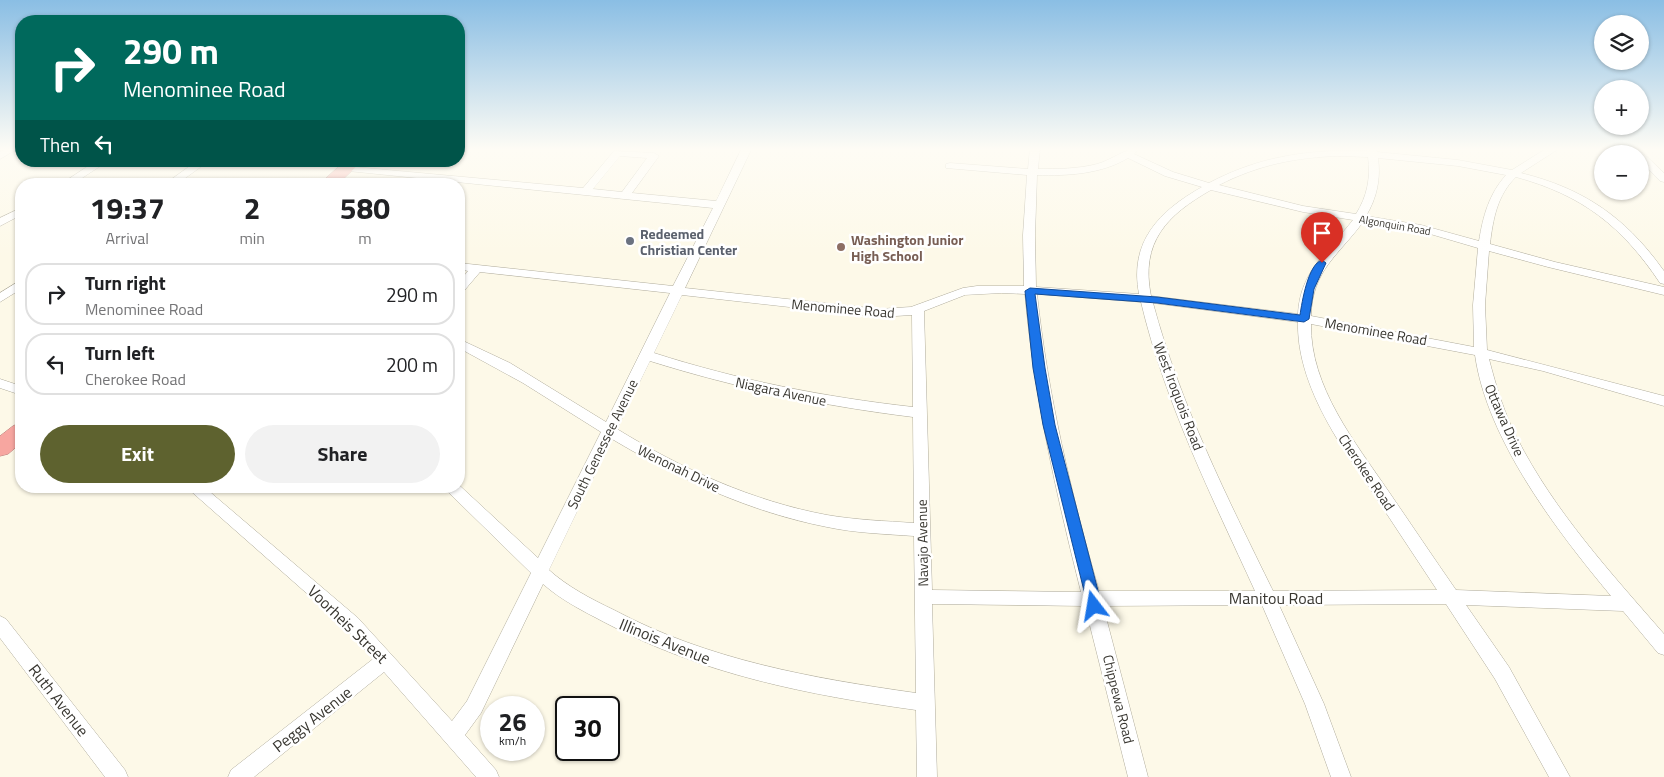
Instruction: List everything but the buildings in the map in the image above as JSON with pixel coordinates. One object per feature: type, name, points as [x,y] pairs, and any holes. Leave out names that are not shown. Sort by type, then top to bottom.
[{"type":"highway","points":[[0,448],[15,436]]},
{"type":"street","points":[[521,184],[719,205]]},
{"type":"street","points":[[586,192],[592,184]]},
{"type":"street","points":[[625,196],[634,184]]},
{"type":"street","name":"South Genessee Avenue","points":[[451,736],[464,724],[470,714],[729,184]]},
{"type":"street","name":"Chippewa Road","points":[[1031,184],[1028,218],[1030,291],[1039,368],[1049,425],[1138,777]]},
{"type":"street","name":"Algonquin Road","points":[[1200,184],[1269,202],[1421,228],[1575,270],[1664,291]]},
{"type":"street","name":"West Iroquois Road","points":[[1214,184],[1174,208],[1153,233],[1146,249],[1143,264],[1146,299],[1162,357],[1184,416],[1309,691],[1341,777]]},
{"type":"street","name":"Cherokee Road","points":[[1374,184],[1369,202],[1360,218],[1318,268],[1310,289],[1304,319],[1308,360],[1328,411],[1348,445],[1502,673],[1560,777]]},
{"type":"street","name":"Ottawa Drive","points":[[1503,184],[1496,196],[1484,245],[1479,301],[1481,352],[1493,398],[1510,437],[1526,466],[1562,521],[1664,647]]},
{"type":"street","name":"West Iroquois Road","points":[[1545,184],[1561,189],[1597,208],[1632,238],[1664,280]]},
{"type":"street","points":[[0,212],[15,213]]},
{"type":"street","points":[[0,223],[15,216]]},
{"type":"street","name":"Menominee Road","points":[[465,267],[879,313],[903,313],[918,310],[972,290],[1030,291],[1146,299],[1304,319],[1388,333],[1562,371],[1664,401]]},
{"type":"street","points":[[465,282],[477,268]]},
{"type":"street","points":[[0,298],[15,288]]},
{"type":"street","name":"Navajo Avenue","points":[[918,310],[927,777]]},
{"type":"street","name":"Wenonah Drive","points":[[465,346],[532,382],[609,430],[693,477],[766,505],[837,522],[922,530]]},
{"type":"street","name":"Niagara Avenue","points":[[646,355],[695,371],[775,391],[838,403],[920,413]]},
{"type":"street","points":[[0,383],[15,389]]},
{"type":"street","name":"Voorheis Street","points":[[201,493],[352,623],[488,777]]},
{"type":"street","name":"Illinois Avenue","points":[[458,493],[548,579],[601,613],[652,638],[741,670],[797,683],[926,703]]},
{"type":"street","name":"Manitou Road","points":[[923,597],[1016,599],[1452,598],[1628,604]]},
{"type":"street","name":"Ruth Avenue","points":[[0,624],[118,777]]},
{"type":"street","name":"Peggy Avenue","points":[[238,777],[386,660]]},
{"type":"place","name":"Redeemed Christian Center","points":[[630,241]]},
{"type":"place","name":"Washington Junior High School","points":[[841,247]]},
{"type":"route","points":[[1094,606],[1049,425],[1039,368],[1030,291],[1157,300],[1224,307],[1304,319],[1310,289],[1322,263]]}]
